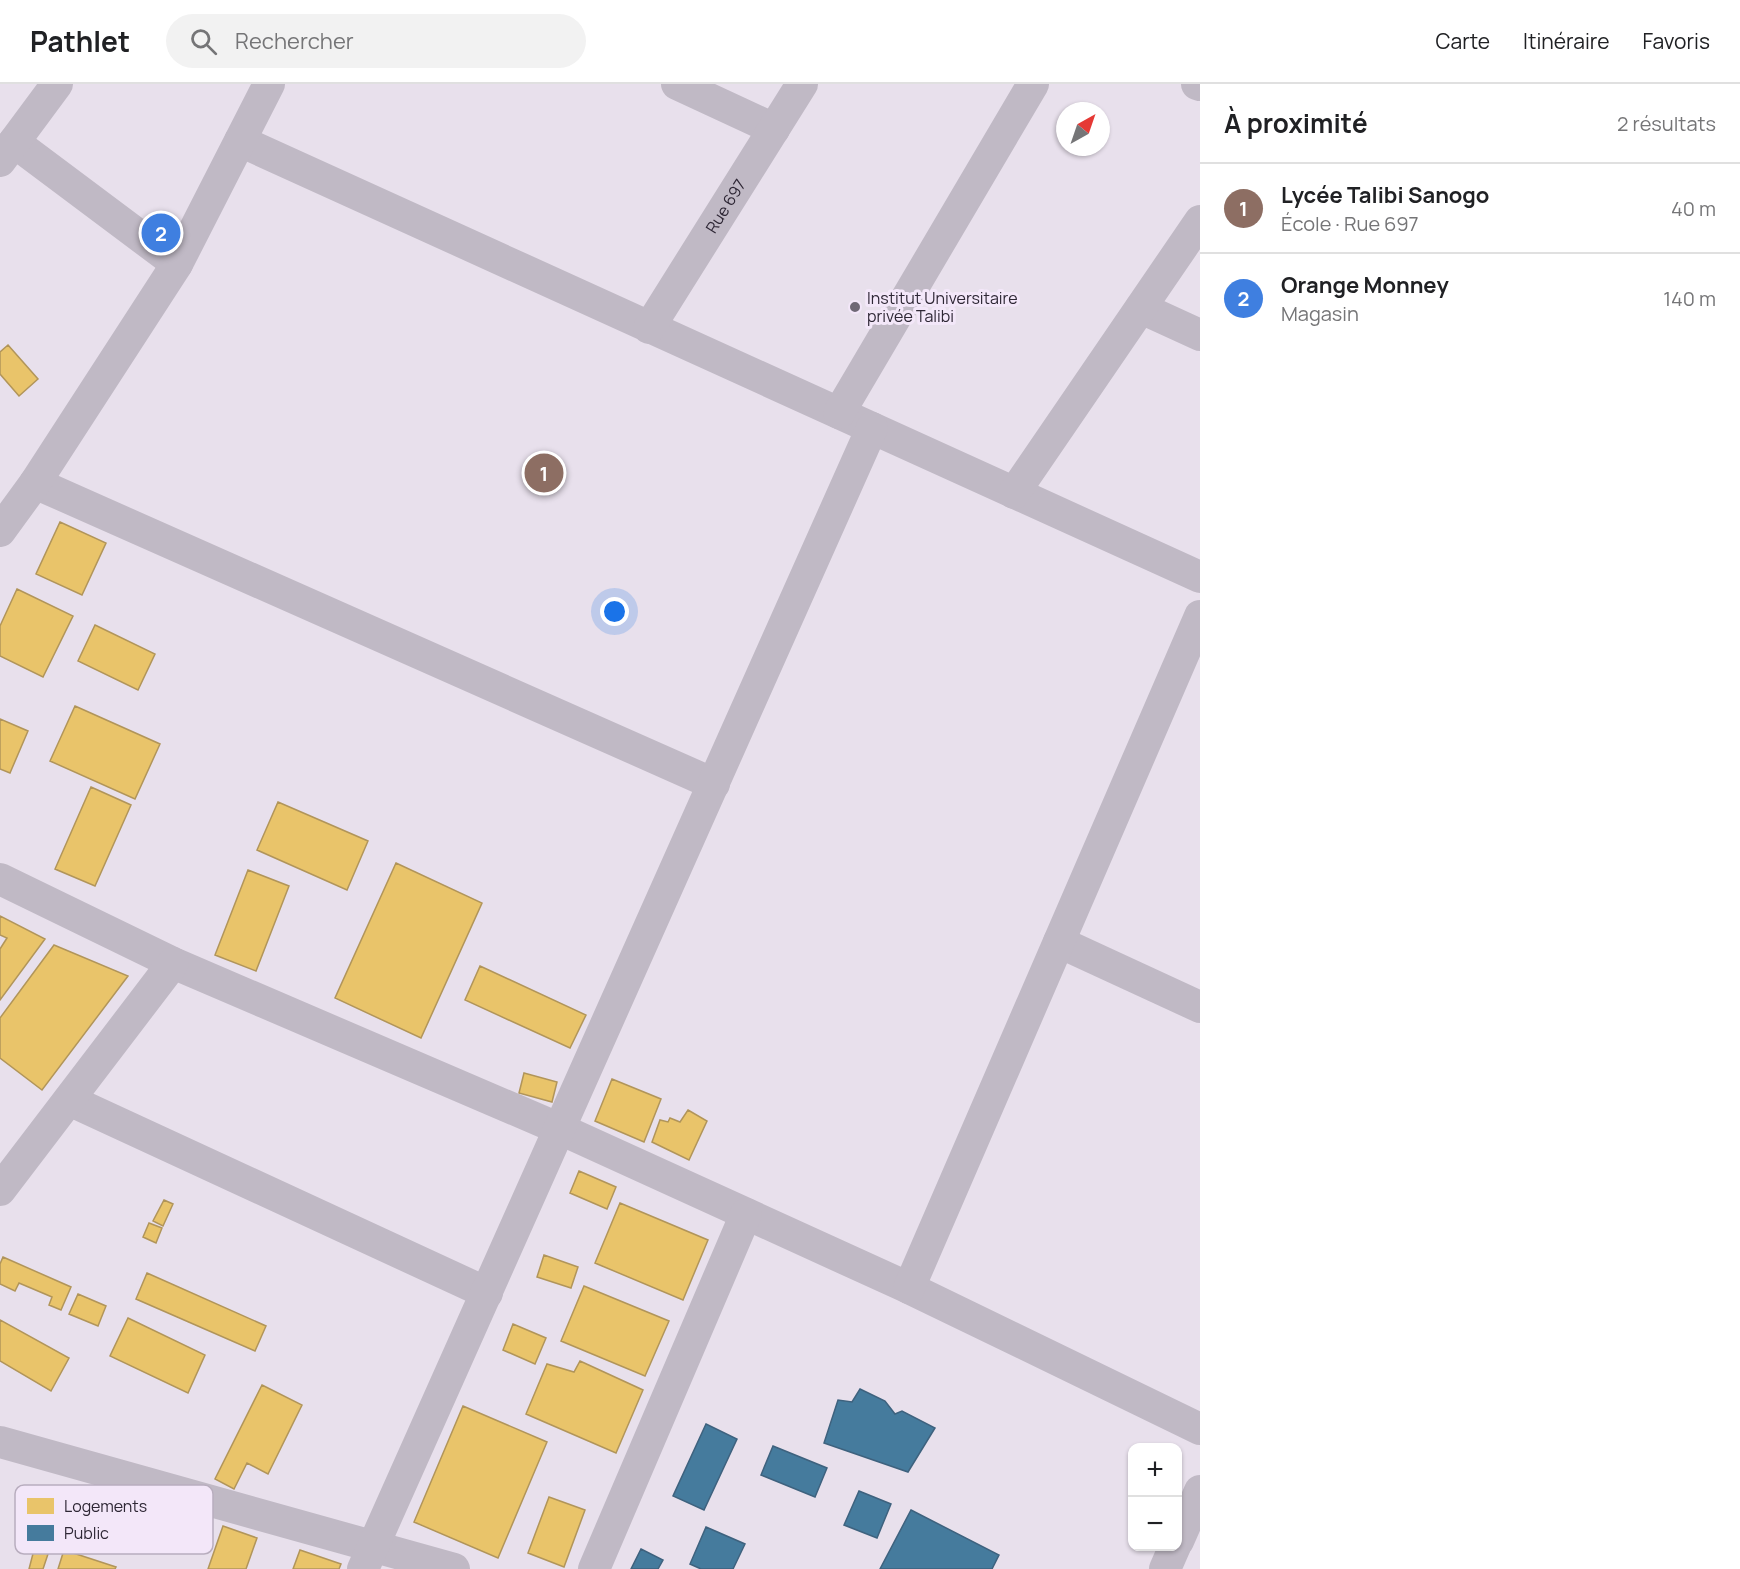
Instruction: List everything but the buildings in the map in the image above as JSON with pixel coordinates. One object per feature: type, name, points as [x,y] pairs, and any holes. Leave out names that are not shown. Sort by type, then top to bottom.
[{"type":"street","points":[[57,84],[7,151],[177,264]]},
{"type":"street","points":[[0,531],[35,483],[177,264],[269,84]]},
{"type":"street","points":[[677,84],[774,129]]},
{"type":"street","name":"Rue 697","points":[[649,328],[802,84]]},
{"type":"street","points":[[839,413],[1034,84]]},
{"type":"street","points":[[240,141],[1200,577]]},
{"type":"street","points":[[1014,493],[1200,221]]},
{"type":"street","points":[[1141,308],[1200,335]]},
{"type":"street","points":[[368,1558],[872,428]]},
{"type":"street","points":[[35,483],[714,784]]},
{"type":"street","points":[[909,1288],[1200,616]]},
{"type":"street","points":[[0,879],[174,963],[560,1129],[909,1288],[1200,1429]]},
{"type":"street","points":[[1059,942],[1200,1007]]},
{"type":"street","points":[[0,1190],[174,963]]},
{"type":"street","points":[[69,1100],[487,1293]]},
{"type":"street","points":[[594,1569],[746,1214]]},
{"type":"street","points":[[0,1442],[136,1485]]},
{"type":"street","points":[[1182,1532],[1200,1491]]},
{"type":"street","points":[[213,1509],[368,1558],[454,1569]]},
{"type":"street","points":[[1165,1569],[1173,1551]]},
{"type":"place","name":"Orange Monney","points":[[161,233]]},
{"type":"place","name":"Institut Universitaire privée Talibi","points":[[855,307]]},
{"type":"place","name":"Lycée Talibi Sanogo","points":[[544,473]]}]
